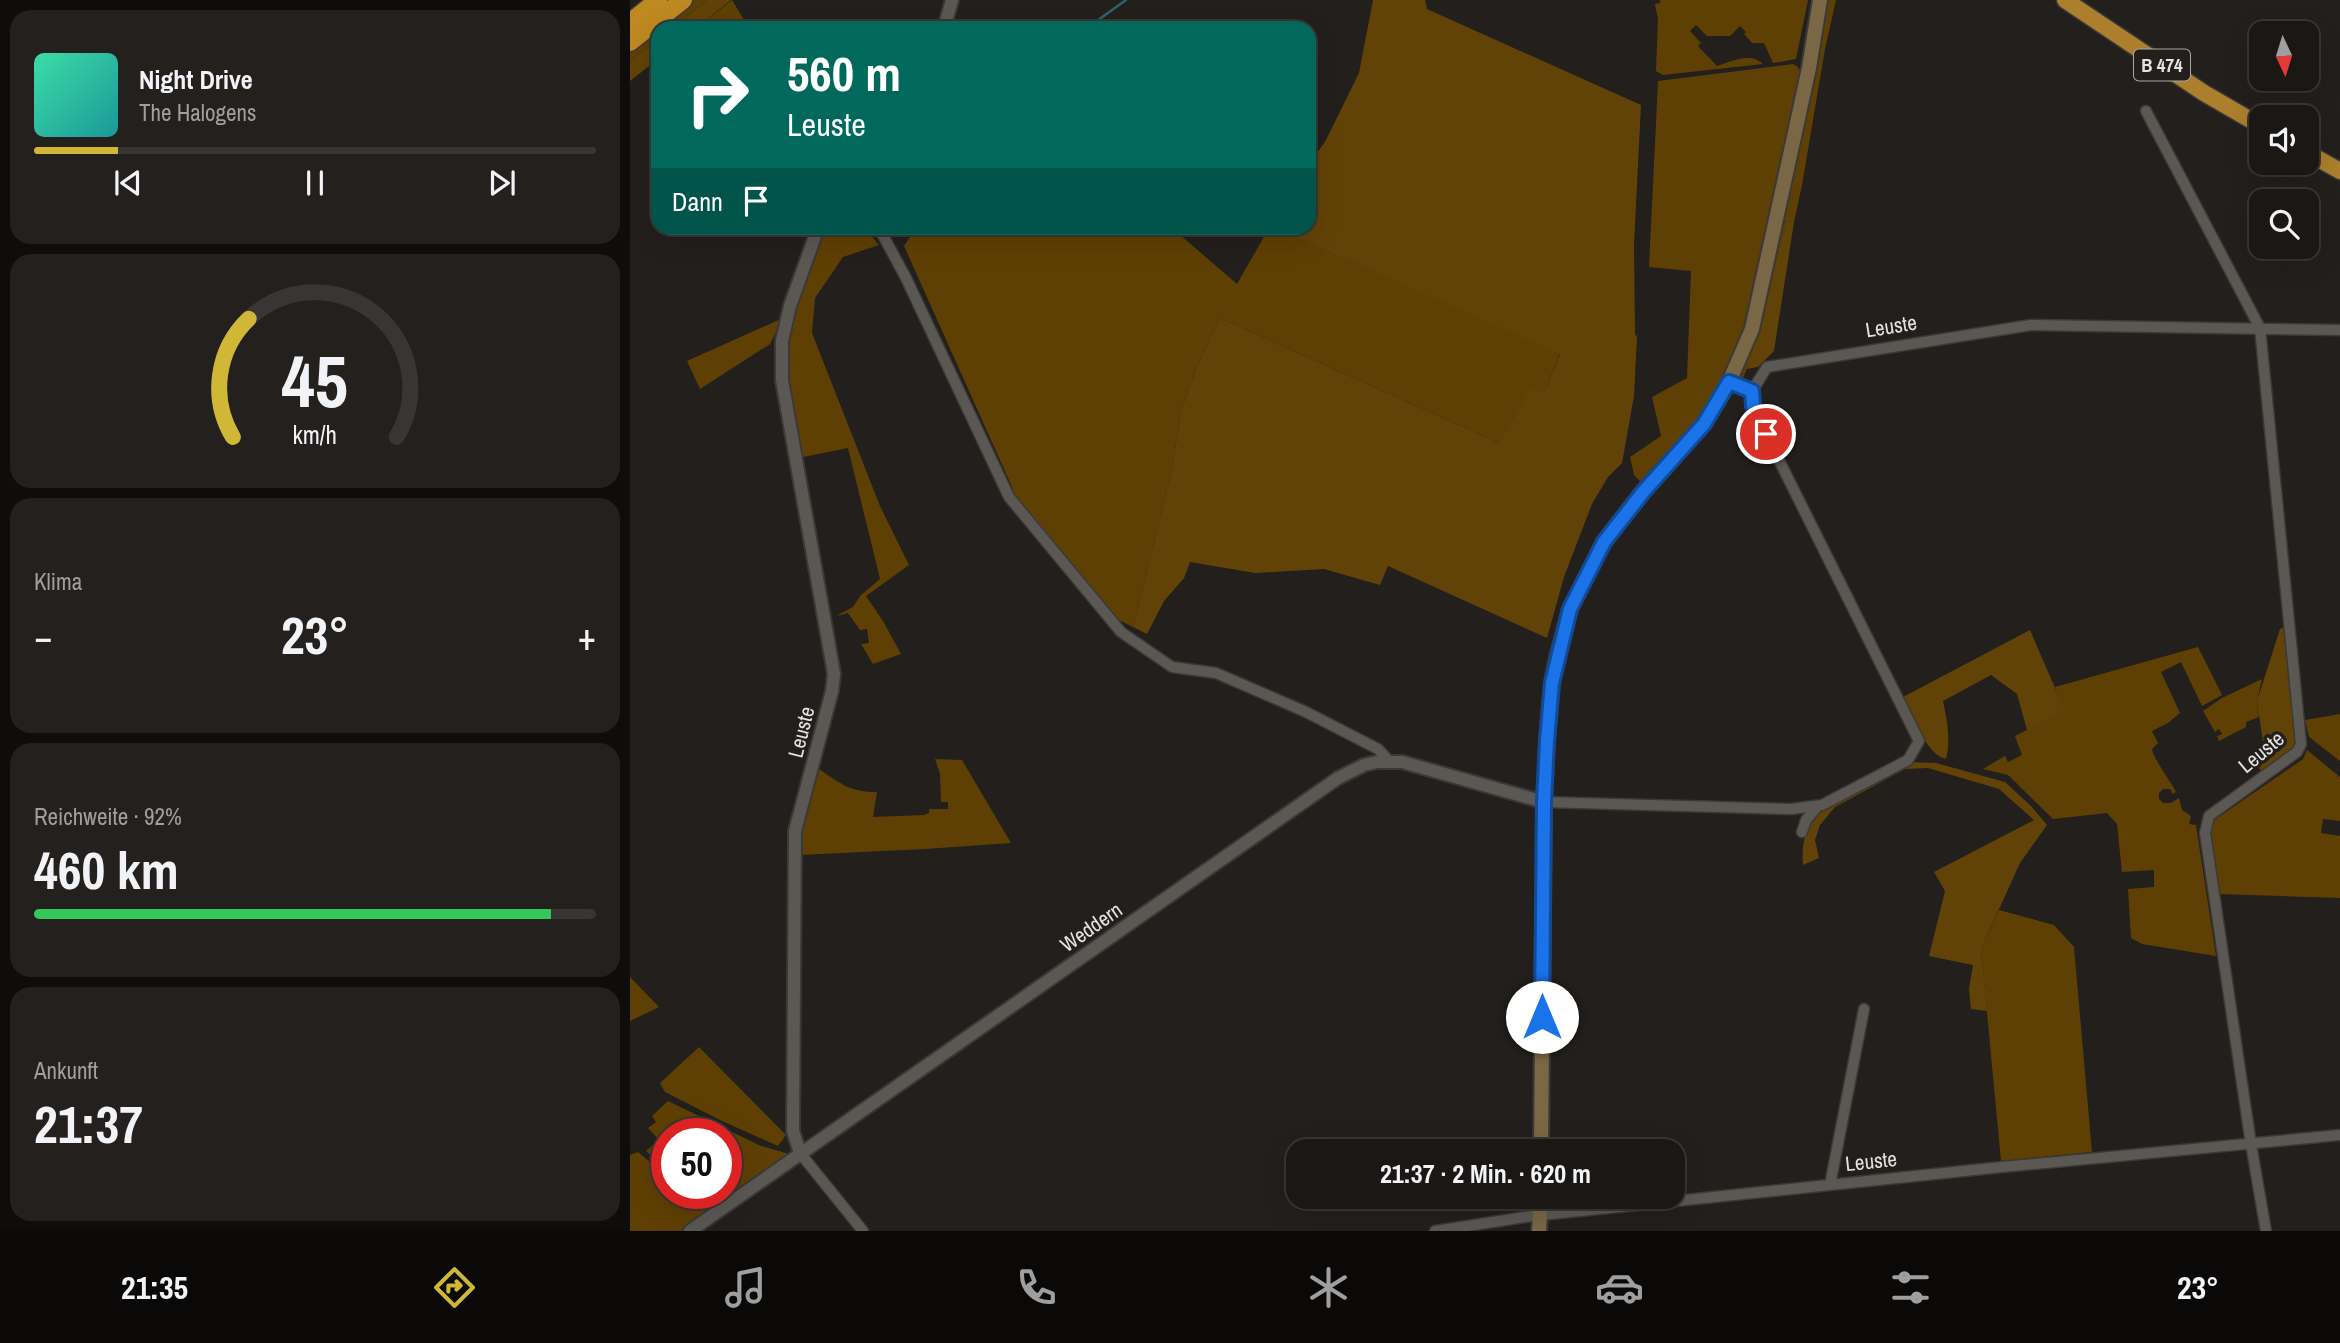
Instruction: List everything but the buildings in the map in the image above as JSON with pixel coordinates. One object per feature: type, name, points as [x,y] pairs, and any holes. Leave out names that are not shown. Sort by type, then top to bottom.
[{"type":"highway","points":[[630,23],[658,0]]},
{"type":"highway","points":[[657,21],[683,0]]},
{"type":"highway","name":"B 474","points":[[2065,0],[2204,93],[2249,119]]},
{"type":"highway","points":[[630,43],[651,26]]},
{"type":"highway","points":[[2319,159],[2340,171]]},
{"type":"main road","points":[[1541,1139],[1544,802],[1552,683],[1570,609],[1604,542],[1644,491],[1704,424],[1729,382],[1752,329],[1809,68],[1821,0]]},
{"type":"main road","points":[[1539,1231],[1541,1209]]},
{"type":"street","points":[[946,21],[952,0]]},
{"type":"street","name":"Leuste","points":[[2146,111],[2260,328],[2301,744],[2297,752],[2209,816],[2205,833],[2266,1231]]},
{"type":"street","name":"Leuste","points":[[815,235],[790,306],[782,341],[782,380],[834,674],[832,691],[795,831],[793,1131],[800,1153],[863,1231]]},
{"type":"street","points":[[883,235],[906,278],[1009,497],[1121,632],[1172,667],[1216,673],[1293,706],[1378,749],[1389,761]]},
{"type":"street","name":"Leuste","points":[[1752,391],[1767,367],[1773,364],[2001,328],[2031,325],[2340,330]]},
{"type":"street","points":[[1544,802],[1791,809],[1817,807],[1908,760],[1919,741],[1754,410],[1752,391],[1729,382]]},
{"type":"street","name":"Weddern","points":[[690,1231],[1338,778],[1364,765],[1402,762],[1544,802]]},
{"type":"street","points":[[1791,809],[1800,819],[1802,830],[1817,807]]},
{"type":"street","name":"Leuste","points":[[1830,1185],[1864,1009]]},
{"type":"street","name":"Leuste","points":[[1435,1231],[1541,1215],[2340,1135]]},
{"type":"shaded area","points":[[642,0],[707,0],[681,21],[651,21],[651,44],[630,61],[630,10]]},
{"type":"shaded area","points":[[707,0],[731,0],[705,21],[681,21]]},
{"type":"shaded area","points":[[732,0],[745,21],[705,21]]},
{"type":"shaded area","points":[[1373,0],[1425,0],[1427,9],[1641,105],[1634,244],[1637,336],[1634,396],[1622,463],[1608,477],[1592,504],[1564,577],[1547,638],[1388,566],[1380,585],[1324,569],[1255,573],[1190,562],[1184,578],[1164,601],[1147,634],[1133,627],[1172,469],[1181,411],[1197,366],[1220,318],[1499,443],[1530,389],[1545,391],[1560,354],[1291,235],[1316,235],[1316,155],[1359,73]]},
{"type":"shaded area","points":[[1660,0],[1808,0],[1796,59],[1773,63],[1764,43],[1752,43],[1740,26],[1730,36],[1707,36],[1696,25],[1690,31],[1701,43],[1698,46],[1717,66],[1747,58],[1763,64],[1663,75],[1656,71],[1658,19],[1655,4],[1660,3]]},
{"type":"shaded area","points":[[1825,0],[1836,0],[1794,222],[1786,221],[1762,324],[1741,382],[1738,376]]},
{"type":"shaded area","points":[[651,44],[651,64],[630,81],[630,61]]},
{"type":"shaded area","points":[[1793,64],[1798,67],[1803,78],[1746,334],[1707,411],[1646,481],[1640,481],[1634,475],[1630,457],[1661,436],[1652,397],[1687,378],[1691,271],[1649,267],[1658,81]]},
{"type":"shaded area","points":[[1786,221],[1794,222],[1774,351],[1758,367],[1747,369],[1767,303]]},
{"type":"shaded area","points":[[824,235],[871,235],[879,245],[843,257],[815,298],[812,333],[880,506],[909,565],[866,596],[901,654],[873,664],[861,644],[869,643],[867,629],[860,630],[848,613],[836,616],[853,607],[861,595],[880,579],[848,448],[803,457],[792,397],[787,366],[787,339],[797,296]]},
{"type":"shaded area","points":[[911,235],[1180,235],[1237,284],[1265,235],[1291,235],[1560,353],[1545,391],[1530,390],[1499,443],[1220,318],[1197,366],[1181,411],[1172,469],[1133,627],[1119,620],[1016,501],[904,246]]},
{"type":"shaded area","points":[[783,318],[770,344],[700,389],[687,361]]},
{"type":"shaded area","points":[[2284,627],[2295,743],[2290,752],[2262,772],[2255,762],[2264,749],[2257,701],[2280,629]]},
{"type":"shaded area","points":[[2030,630],[2065,711],[2027,730],[2017,694],[1991,675],[1943,701],[1948,744],[1946,759],[1939,756],[1926,742],[1903,697]]},
{"type":"shaded area","points":[[2198,647],[2222,695],[2202,706],[2181,662],[2161,672],[2180,713],[2152,731],[2158,743],[2152,749],[2176,792],[2173,794],[2170,789],[2163,789],[2159,793],[2159,799],[2163,803],[2171,803],[2179,798],[2182,810],[2191,816],[2189,824],[2196,825],[2216,956],[2142,944],[2131,938],[2128,889],[2154,887],[2154,870],[2122,872],[2117,824],[2107,813],[2053,819],[2008,775],[1983,769],[2005,756],[2008,762],[2022,755],[2015,736],[2064,711],[2055,687]]},
{"type":"shaded area","points":[[2262,679],[2257,701],[2259,717],[2246,722],[2246,727],[2219,741],[2217,736],[2222,734],[2219,729],[2215,732],[2203,711],[2222,698]]},
{"type":"shaded area","points":[[2340,714],[2340,761],[2309,737],[2305,720]]},
{"type":"shaded area","points":[[2307,750],[2340,777],[2340,821],[2323,819],[2321,833],[2340,836],[2340,898],[2219,894],[2209,830],[2213,821],[2303,759]]},
{"type":"shaded area","points":[[935,759],[962,760],[1011,843],[800,855],[803,830],[819,769],[846,786],[860,791],[877,792],[873,817],[924,815],[929,813],[929,809],[948,809],[948,802],[941,802],[940,774]]},
{"type":"shaded area","points":[[1909,762],[1936,763],[2005,782],[2047,825],[2020,863],[1981,949],[1987,1011],[1971,1009],[1969,989],[1973,965],[1929,956],[1945,891],[1934,872],[2034,820],[1999,789],[1928,768],[1905,769],[1835,807],[1820,825],[1815,840],[1819,858],[1803,865],[1806,834],[1812,819],[1822,807]]},
{"type":"shaded area","points":[[1999,910],[2054,925],[2074,947],[2092,1152],[2001,1161],[1981,949]]},
{"type":"shaded area","points":[[630,977],[659,1007],[630,1021]]},
{"type":"shaded area","points":[[699,1047],[786,1135],[778,1146],[742,1130],[742,1118],[716,1118],[665,1092],[660,1083]]},
{"type":"shaded area","points":[[668,1101],[703,1118],[653,1118],[652,1116]]},
{"type":"shaded area","points":[[742,1137],[788,1155],[742,1189]]},
{"type":"shaded area","points":[[638,1152],[651,1163],[651,1209],[713,1209],[682,1231],[630,1231],[630,1155]]},
{"type":"waterway","points":[[1097,21],[1126,0]]},
{"type":"route","points":[[1542,1017],[1547,741],[1552,683],[1570,609],[1604,542],[1644,491],[1704,424],[1729,382],[1752,391],[1753,406],[1766,434]]}]
